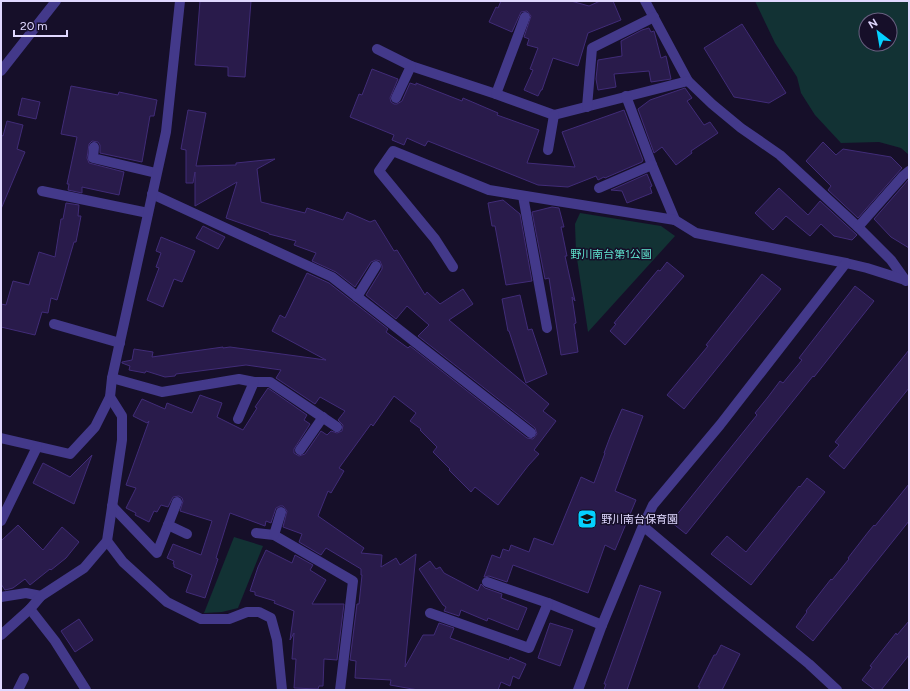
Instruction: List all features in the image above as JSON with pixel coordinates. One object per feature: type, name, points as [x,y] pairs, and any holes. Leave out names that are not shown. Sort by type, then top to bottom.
[{"type":"street","points":[[1,71],[56,1]]},
{"type":"street","points":[[1,438],[70,454],[95,428],[110,397],[112,378],[166,132],[180,1]]},
{"type":"street","points":[[645,1],[688,81],[712,104],[741,128],[780,155],[858,227],[891,260],[907,282]]},
{"type":"street","points":[[496,94],[525,17]]},
{"type":"street","points":[[587,107],[592,48],[654,17]]},
{"type":"street","points":[[377,50],[411,66],[554,115],[688,81]]},
{"type":"street","points":[[396,98],[411,66]]},
{"type":"street","points":[[626,96],[675,220]]},
{"type":"street","points":[[548,150],[554,115]]},
{"type":"street","points":[[94,147],[93,158],[156,173]]},
{"type":"street","points":[[453,267],[435,239],[379,171],[393,151],[489,190],[675,220],[696,233],[846,263],[867,268],[907,282]]},
{"type":"street","points":[[599,188],[652,165]]},
{"type":"street","points":[[858,227],[909,171]]},
{"type":"street","points":[[42,191],[148,213]]},
{"type":"street","points":[[152,194],[332,277],[531,433]]},
{"type":"street","points":[[523,196],[547,328]]},
{"type":"street","points":[[578,690],[602,625],[653,505],[720,425],[846,263]]},
{"type":"street","points":[[357,297],[376,266]]},
{"type":"street","points":[[54,324],[120,343]]},
{"type":"street","points":[[112,378],[162,392],[239,379],[254,382],[270,382],[337,427]]},
{"type":"street","points":[[238,419],[254,382]]},
{"type":"street","points":[[1,635],[42,596],[84,568],[107,541],[122,440],[122,416],[110,397]]},
{"type":"street","points":[[300,450],[322,417]]},
{"type":"street","points":[[1,521],[37,447]]},
{"type":"street","points":[[112,506],[157,554],[177,502]]},
{"type":"street","points":[[274,535],[281,512]]},
{"type":"street","points":[[168,525],[187,534]]},
{"type":"street","points":[[643,526],[809,664],[837,690]]},
{"type":"street","points":[[256,533],[274,535],[353,581],[340,690]]},
{"type":"street","points":[[107,541],[123,562],[167,602],[201,619],[229,619],[247,612],[260,612],[271,618],[277,640],[282,690]]},
{"type":"street","points":[[487,582],[548,603],[602,625]]},
{"type":"street","points":[[1,597],[26,593],[42,596]]},
{"type":"street","points":[[430,613],[529,648],[548,603]]},
{"type":"street","points":[[30,609],[55,641],[86,690]]},
{"type":"street","points":[[18,690],[24,678]]},
{"type":"green space","points":[[755,1],[909,1],[909,155],[901,148],[879,142],[841,143],[815,115],[801,93],[797,77],[775,43]]},
{"type":"green space","name":"野川南台第1公園","points":[[580,213],[661,226],[675,236],[588,332],[576,252],[575,224]]},
{"type":"green space","points":[[234,537],[263,546],[238,608],[222,612],[204,613]]},
{"type":"building","points":[[200,1],[251,1],[245,77],[228,76],[228,67],[195,65]]},
{"type":"building","points":[[501,1],[571,1],[589,6],[600,1],[613,1],[621,20],[588,33],[578,66],[553,58],[542,90],[538,96],[524,90],[533,70],[530,69],[538,48],[527,45],[529,39],[524,37],[531,16],[527,11],[521,12],[512,32],[489,22],[496,7],[498,8]]},
{"type":"building","points":[[742,24],[786,93],[769,103],[734,97],[704,48]]},
{"type":"building","points":[[649,28],[651,32],[654,31],[661,58],[666,56],[671,79],[651,82],[649,71],[614,74],[616,87],[598,90],[596,79],[598,60],[622,56],[621,41]]},
{"type":"building","points":[[372,69],[398,79],[390,98],[391,102],[394,104],[402,101],[410,83],[416,85],[416,83],[462,101],[463,98],[498,113],[497,115],[539,130],[527,163],[575,167],[562,132],[624,110],[643,160],[642,162],[605,178],[604,177],[598,180],[596,176],[568,187],[538,185],[428,141],[425,146],[407,138],[404,145],[392,140],[394,135],[350,117],[359,94],[362,95]]},
{"type":"building","points":[[71,86],[118,95],[119,92],[157,100],[154,116],[150,116],[142,162],[100,153],[100,145],[98,142],[92,141],[89,144],[87,158],[89,163],[124,172],[119,195],[82,187],[82,193],[68,190],[69,184],[67,184],[77,137],[61,134]]},
{"type":"building","points":[[685,88],[692,98],[687,101],[704,125],[710,122],[718,133],[691,151],[692,153],[676,165],[662,147],[654,153],[638,109],[650,100]]},
{"type":"building","points":[[22,98],[40,102],[36,119],[18,115]]},
{"type":"building","points":[[188,110],[206,113],[196,166],[236,165],[236,163],[275,159],[257,169],[261,202],[305,213],[307,208],[343,220],[347,212],[370,222],[375,220],[394,251],[397,250],[425,295],[427,292],[440,304],[463,289],[473,304],[449,320],[549,404],[543,411],[556,421],[534,450],[539,454],[498,505],[475,487],[471,492],[449,470],[450,469],[433,452],[437,447],[420,430],[421,429],[410,421],[416,413],[394,396],[373,426],[371,424],[339,468],[344,471],[331,493],[328,491],[318,516],[364,548],[361,553],[382,555],[381,567],[396,558],[400,565],[416,554],[405,667],[423,635],[434,635],[439,623],[454,628],[450,638],[509,660],[510,657],[526,664],[519,679],[513,676],[510,686],[501,682],[498,690],[418,690],[390,685],[391,680],[355,678],[356,661],[350,660],[357,604],[359,604],[362,575],[361,569],[326,548],[321,555],[299,542],[302,534],[283,527],[287,511],[283,506],[276,508],[271,523],[266,521],[265,526],[230,513],[216,558],[218,559],[205,598],[186,592],[192,575],[174,567],[174,561],[167,558],[173,544],[201,555],[212,521],[180,511],[183,501],[179,496],[173,497],[168,507],[161,505],[157,512],[154,511],[149,522],[135,515],[136,513],[126,508],[136,488],[126,485],[149,421],[147,423],[133,416],[142,399],[165,409],[167,403],[192,413],[200,395],[222,403],[217,417],[243,430],[257,408],[255,407],[268,388],[307,415],[304,420],[310,424],[294,449],[294,453],[299,456],[305,454],[321,431],[327,435],[331,431],[337,433],[342,431],[343,425],[338,420],[345,411],[320,397],[315,404],[276,378],[281,370],[246,365],[176,374],[175,376],[165,377],[146,371],[145,373],[129,370],[130,366],[122,363],[132,360],[134,349],[153,352],[152,357],[223,347],[326,360],[272,331],[280,315],[285,318],[307,273],[329,283],[388,329],[386,332],[408,348],[410,346],[527,438],[533,439],[537,434],[535,428],[418,336],[429,325],[407,306],[396,319],[366,295],[382,269],[380,261],[376,260],[371,262],[355,287],[336,272],[312,261],[316,253],[294,245],[296,241],[269,234],[226,218],[237,182],[195,206],[195,172],[193,183],[186,183],[186,150],[181,149]]},
{"type":"building","points":[[7,121],[23,125],[17,149],[25,152],[1,209],[1,135],[3,136]]},
{"type":"building","points":[[823,142],[836,155],[843,149],[891,157],[902,168],[858,218],[828,190],[831,186],[806,161]]},
{"type":"building","points":[[647,174],[652,186],[650,187],[652,193],[627,203],[622,191],[611,190]]},
{"type":"building","points":[[909,179],[909,248],[891,237],[874,219]]},
{"type":"building","points":[[779,188],[808,215],[820,201],[857,235],[852,240],[834,236],[821,224],[810,236],[786,216],[773,230],[755,213]]},
{"type":"building","points":[[503,200],[520,214],[532,281],[506,285],[495,226],[492,226],[488,203]]},
{"type":"building","points":[[66,203],[79,205],[78,216],[81,216],[76,242],[74,242],[57,300],[51,298],[48,313],[42,312],[35,335],[1,327],[1,304],[6,305],[13,281],[29,285],[39,252],[55,257],[61,219],[63,219]]},
{"type":"building","points":[[552,207],[559,208],[564,227],[561,227],[567,256],[565,256],[575,301],[572,297],[578,352],[561,355],[549,278],[545,279],[532,212]]},
{"type":"building","points":[[203,226],[225,237],[218,249],[196,238]]},
{"type":"building","points":[[161,237],[195,251],[182,282],[174,279],[163,307],[147,300],[159,268],[156,267],[161,253],[156,251]]},
{"type":"building","points":[[667,262],[684,276],[625,345],[610,331],[616,324],[614,323],[658,270],[660,271]]},
{"type":"building","points":[[762,274],[781,289],[684,409],[667,395],[708,346],[706,345]]},
{"type":"building","points":[[855,286],[874,301],[686,534],[671,522],[757,415],[755,413],[780,381],[783,383],[802,360],[799,358]]},
{"type":"building","points":[[520,295],[528,330],[532,329],[547,374],[526,383],[508,331],[502,299]]},
{"type":"building","points":[[909,350],[909,388],[844,469],[829,456],[839,445],[835,442]]},
{"type":"building","points":[[622,409],[643,416],[615,491],[636,500],[615,550],[605,545],[588,593],[513,565],[507,582],[489,576],[484,577],[492,555],[500,558],[503,549],[509,551],[511,545],[529,552],[534,538],[553,545],[581,477],[594,483],[610,437]]},
{"type":"building","points":[[92,455],[74,504],[33,483],[43,463],[70,477]]},
{"type":"building","points":[[807,478],[825,492],[751,585],[711,554],[727,536],[746,552]]},
{"type":"building","points":[[909,484],[909,521],[813,641],[796,627],[807,612],[806,611],[831,579],[832,580],[869,531],[874,525],[875,526]]},
{"type":"building","points":[[18,525],[43,550],[62,527],[79,542],[66,558],[30,585],[25,579],[13,588],[5,590],[1,584],[1,541]]},
{"type":"building","points":[[266,550],[292,563],[295,555],[313,565],[310,570],[326,580],[312,604],[344,604],[337,660],[324,659],[323,686],[319,686],[318,689],[294,688],[296,659],[292,659],[294,633],[290,640],[294,611],[274,603],[275,601],[255,595],[255,592],[250,591],[258,567]]},
{"type":"building","points":[[430,561],[436,569],[440,567],[444,573],[478,591],[481,584],[485,588],[502,594],[501,598],[527,608],[518,630],[488,618],[487,621],[461,610],[459,616],[444,611],[446,607],[443,605],[419,569]]},
{"type":"building","points":[[640,585],[661,592],[627,690],[604,690],[606,684],[604,684]]},
{"type":"building","points":[[79,619],[93,640],[75,652],[61,631]]},
{"type":"building","points":[[909,621],[909,655],[881,690],[875,690],[862,680],[872,667],[870,666],[896,633],[897,635]]},
{"type":"building","points":[[550,623],[573,630],[560,666],[538,658]]},
{"type":"building","points":[[721,645],[740,654],[722,690],[698,690],[700,687],[698,687],[714,655],[716,655]]},
{"type":"place","name":"野川南台保育園","points":[[587,519]]}]
